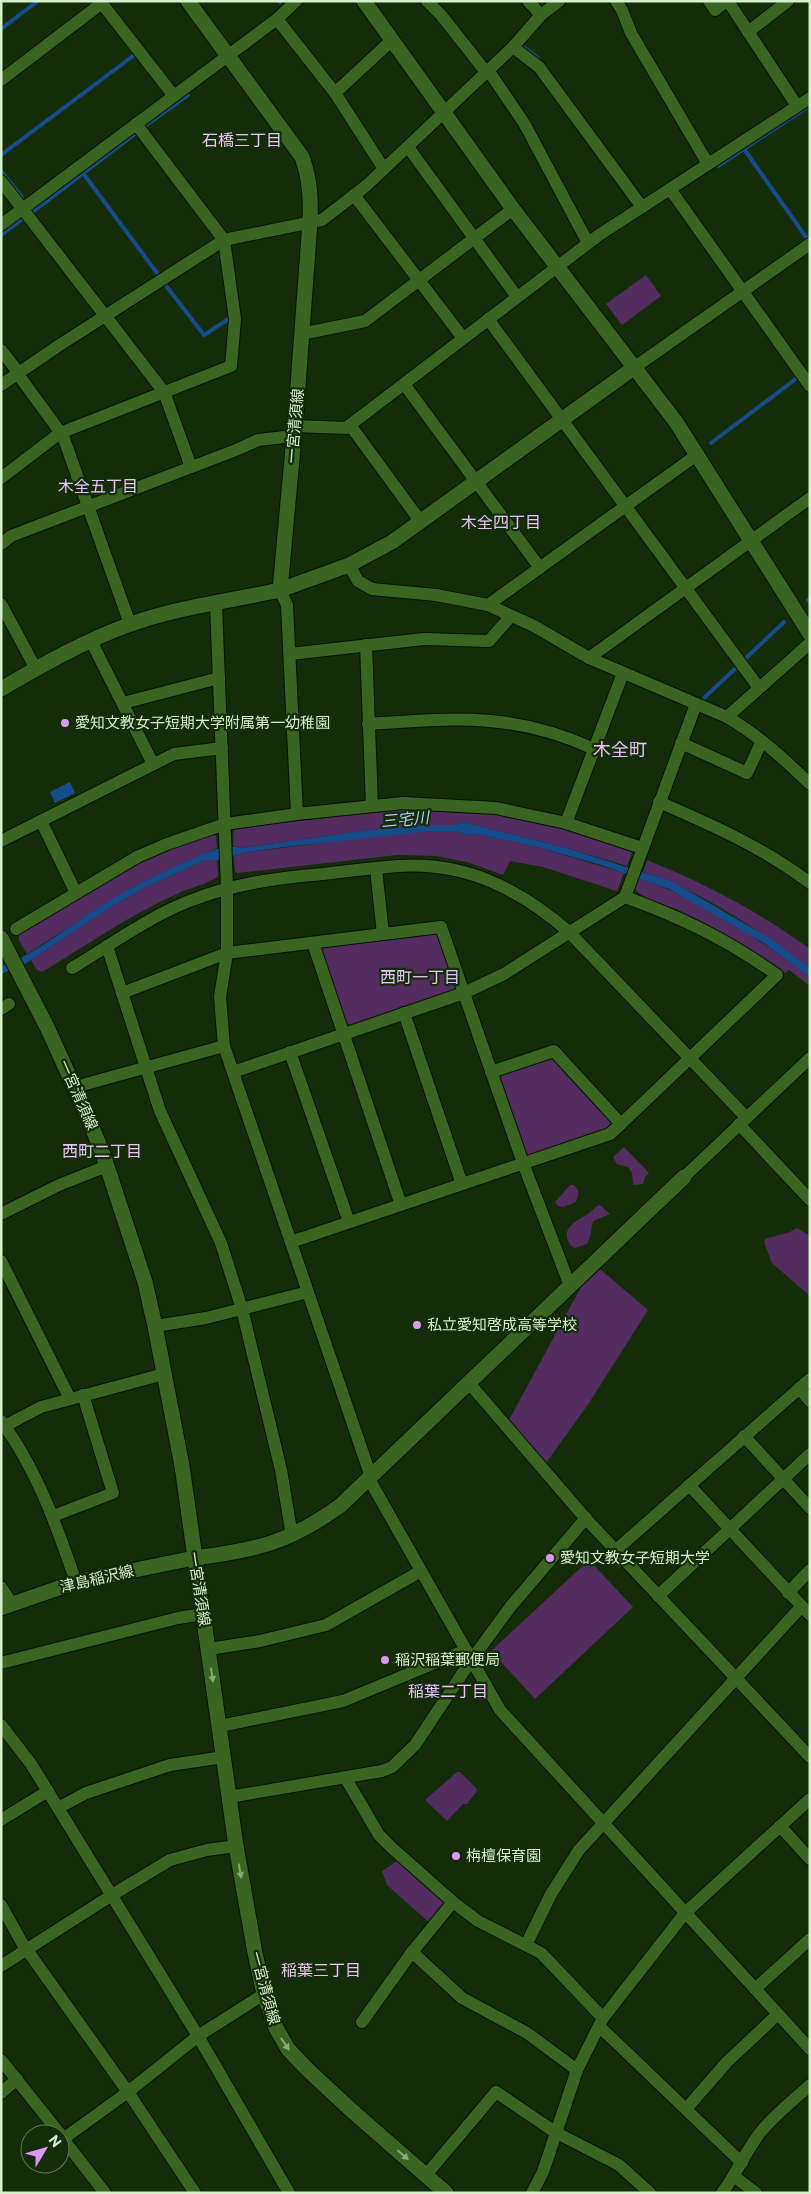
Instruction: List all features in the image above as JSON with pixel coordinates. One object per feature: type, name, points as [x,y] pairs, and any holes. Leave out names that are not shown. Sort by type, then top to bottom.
[{"type":"main road","name":"一宮清須線","points":[[188,1],[302,157],[311,193],[295,431],[280,590]]},
{"type":"main road","points":[[364,1],[513,209],[636,368],[698,454],[810,634]]},
{"type":"main road","points":[[1,690],[36,668],[130,624],[173,611],[280,590],[349,565],[392,542],[636,368]]},
{"type":"main road","name":"一宮清須線","points":[[4,943],[75,1088],[107,1166],[138,1259],[156,1326],[182,1466],[236,1846],[264,1994],[276,2028],[288,2049],[351,2110],[444,2192]]},
{"type":"main road","name":"津島稲沢線","points":[[7,1606],[76,1582],[194,1558],[246,1551],[292,1536],[319,1521],[341,1505],[370,1478],[684,1177]]},
{"type":"street","points":[[1,226],[277,19],[296,1]]},
{"type":"street","points":[[427,1],[441,15],[487,71],[524,123],[588,243]]},
{"type":"street","points":[[528,1],[540,15]]},
{"type":"street","points":[[1,385],[224,240],[322,220],[354,195],[408,147],[513,47],[540,15],[559,1]]},
{"type":"street","points":[[616,1],[631,32],[708,164]]},
{"type":"street","points":[[3,538],[191,468],[258,440],[295,431],[347,428],[588,243],[806,102],[748,32],[727,1],[715,10],[709,1]]},
{"type":"street","points":[[1,80],[101,2],[174,96]]},
{"type":"street","points":[[748,32],[787,2]]},
{"type":"street","points":[[277,19],[335,93],[384,169]]},
{"type":"street","points":[[335,93],[392,40]]},
{"type":"street","points":[[513,47],[539,67],[642,207]]},
{"type":"street","points":[[1,478],[60,433],[231,366],[235,319],[224,240],[136,124]]},
{"type":"street","points":[[408,147],[517,297]]},
{"type":"street","points":[[1,181],[164,392],[191,468]]},
{"type":"street","points":[[670,189],[810,386]]},
{"type":"street","points":[[354,195],[463,338]]},
{"type":"street","points":[[302,334],[365,321],[513,209]]},
{"type":"street","points":[[636,368],[810,244]]},
{"type":"street","points":[[488,319],[759,688]]},
{"type":"street","points":[[1,350],[60,433],[89,506],[130,624]]},
{"type":"street","points":[[404,384],[478,481],[540,568]]},
{"type":"street","points":[[350,425],[421,522]]},
{"type":"street","points":[[488,605],[698,454]]},
{"type":"street","points":[[589,658],[810,498]]},
{"type":"street","points":[[349,565],[358,582],[372,589],[436,595],[488,605],[534,626],[589,658],[727,717],[762,740],[810,784]]},
{"type":"street","points":[[280,590],[287,605],[297,814]]},
{"type":"street","points":[[1,604],[36,668]]},
{"type":"street","points":[[216,604],[228,888],[227,954],[220,997],[224,1046],[370,1478],[500,1710],[810,2049]]},
{"type":"street","points":[[290,654],[424,638],[489,641],[511,616]]},
{"type":"street","points":[[91,641],[154,764]]},
{"type":"street","points":[[727,717],[810,643]]},
{"type":"street","points":[[366,645],[372,806]]},
{"type":"street","points":[[566,823],[623,673]]},
{"type":"street","points":[[123,704],[218,678]]},
{"type":"street","points":[[233,1072],[464,993],[504,974],[570,933],[626,894],[696,704]]},
{"type":"street","points":[[368,724],[452,718],[496,720],[535,728],[572,739],[594,749]]},
{"type":"street","points":[[682,743],[747,773],[762,740]]},
{"type":"street","points":[[1,841],[174,754],[222,748]]},
{"type":"street","points":[[659,802],[728,832],[793,870],[810,883]]},
{"type":"street","points":[[16,929],[137,857],[167,844],[225,829],[297,814],[412,803],[496,808],[566,823],[641,853]]},
{"type":"street","points":[[40,821],[76,893]]},
{"type":"street","points":[[72,968],[185,902],[228,888],[276,878],[400,866],[437,868],[473,875],[521,895],[550,915],[570,933],[690,1058],[810,1200]]},
{"type":"street","points":[[376,868],[383,934]]},
{"type":"street","points":[[291,1242],[610,1134],[776,975],[717,936],[626,894]]},
{"type":"street","points":[[122,993],[227,954],[441,927],[523,1163],[570,1286]]},
{"type":"street","points":[[313,943],[401,1205]]},
{"type":"street","points":[[107,946],[160,1110],[221,1243],[242,1309],[281,1470],[292,1536]]},
{"type":"street","points":[[404,1013],[462,1184]]},
{"type":"street","points":[[75,1088],[224,1046]]},
{"type":"street","points":[[491,1072],[554,1051],[621,1124]]},
{"type":"street","points":[[290,1052],[349,1222]]},
{"type":"street","points":[[684,1177],[742,1121],[809,1061]]},
{"type":"street","points":[[1,1214],[59,1185],[107,1166]]},
{"type":"street","points":[[1,1261],[70,1399]]},
{"type":"street","points":[[156,1326],[206,1318],[308,1292]]},
{"type":"street","points":[[76,1582],[53,1516],[22,1453],[2,1425],[41,1407],[164,1374]]},
{"type":"street","points":[[616,1550],[810,1379]]},
{"type":"street","points":[[469,1383],[586,1518],[810,1758]]},
{"type":"street","points":[[799,1388],[810,1401]]},
{"type":"street","points":[[53,1516],[113,1494],[83,1396]]},
{"type":"street","points":[[744,1436],[810,1508]]},
{"type":"street","points":[[658,1596],[810,1454]]},
{"type":"street","points":[[526,1945],[551,1894],[579,1850],[736,1678],[806,1611],[689,1485]]},
{"type":"street","points":[[229,1797],[382,1771],[392,1767],[406,1757],[416,1746],[469,1655],[586,1518]]},
{"type":"street","points":[[788,1593],[810,1570]]},
{"type":"street","points":[[208,1649],[260,1641],[326,1624],[421,1571]]},
{"type":"street","points":[[1,1587],[7,1606]]},
{"type":"street","points":[[1,1663],[178,1618],[204,1614]]},
{"type":"street","points":[[220,1726],[343,1701],[469,1655]]},
{"type":"street","points":[[1,1725],[32,1764],[198,2036],[289,2193]]},
{"type":"street","points":[[58,1808],[86,1792],[170,1764],[224,1757]]},
{"type":"street","points":[[345,1777],[379,1835],[453,1902],[478,1921],[540,1953],[601,2022],[742,2164]]},
{"type":"street","points":[[1,1820],[48,1791]]},
{"type":"street","points":[[532,2193],[543,2172],[577,2070],[601,2022],[685,1913],[810,1799]]},
{"type":"street","points":[[780,1826],[810,1859]]},
{"type":"street","points":[[1,1966],[170,1860],[207,1850],[236,1846]]},
{"type":"street","points":[[362,2022],[412,1952],[453,1902]]},
{"type":"street","points":[[1,1905],[26,1950],[128,2092],[195,2193]]},
{"type":"street","points":[[755,1989],[809,1942]]},
{"type":"street","points":[[412,1952],[462,1998],[527,2033],[577,2070]]},
{"type":"street","points":[[70,2130],[128,2092],[198,2036],[264,1994]]},
{"type":"street","points":[[686,2109],[728,2062],[778,2014]]},
{"type":"street","points":[[1,2060],[52,2124]]},
{"type":"street","points":[[1,2093],[17,2079]]},
{"type":"street","points":[[722,2193],[735,2177],[753,2142],[764,2127],[810,2085]]},
{"type":"street","points":[[426,2175],[496,2092],[555,2132],[619,2165],[650,2193]]},
{"type":"street","points":[[70,2148],[105,2193]]},
{"type":"street","points":[[735,2177],[756,2193]]},
{"type":"shaded area","points":[[646,275],[661,296],[622,325],[606,304]]},
{"type":"shaded area","points":[[410,808],[470,810],[547,823],[630,850],[632,853],[627,866],[570,849],[463,822],[456,825],[369,830],[242,848],[233,846],[234,830],[237,828]]},
{"type":"shaded area","points":[[453,831],[467,835],[476,834],[537,847],[624,873],[617,891],[543,867],[510,861],[503,875],[467,862],[436,856],[397,855],[235,872],[234,856],[242,853],[366,837]]},
{"type":"shaded area","points":[[212,833],[216,836],[217,848],[131,888],[27,954],[19,940],[19,933],[155,853]]},
{"type":"shaded area","points":[[206,860],[217,860],[218,876],[215,879],[179,893],[144,910],[42,972],[36,969],[31,960],[108,909],[148,886]]},
{"type":"shaded area","points":[[647,860],[690,878],[731,899],[791,935],[810,949],[810,968],[730,913],[687,890],[643,872]]},
{"type":"shaded area","points":[[639,878],[685,897],[749,934],[810,977],[810,986],[789,970],[785,973],[721,932],[680,911],[638,893],[635,889]]},
{"type":"shaded area","points":[[435,933],[439,936],[456,985],[454,989],[350,1025],[346,1022],[321,951],[324,946]]},
{"type":"shaded area","points":[[549,1058],[553,1059],[612,1121],[612,1126],[530,1156],[524,1153],[499,1079],[502,1074]]},
{"type":"shaded area","points":[[624,1147],[649,1173],[645,1177],[643,1184],[633,1185],[632,1173],[628,1167],[617,1164],[613,1157]]},
{"type":"shaded area","points":[[570,1185],[574,1185],[578,1191],[576,1202],[563,1207],[558,1206],[555,1202]]},
{"type":"shaded area","points":[[600,1205],[610,1214],[593,1221],[587,1244],[575,1248],[571,1246],[567,1231],[573,1224]]},
{"type":"shaded area","points":[[797,1228],[810,1236],[810,1296],[772,1263],[764,1242],[765,1239],[790,1232]]},
{"type":"shaded area","points":[[600,1269],[648,1310],[589,1403],[546,1463],[509,1420],[581,1287]]},
{"type":"shaded area","points":[[589,1560],[633,1607],[535,1699],[491,1651]]},
{"type":"shaded area","points":[[457,1772],[460,1772],[477,1791],[467,1804],[463,1804],[447,1821],[425,1800]]},
{"type":"shaded area","points":[[399,1860],[448,1905],[432,1925],[387,1885],[382,1871]]},
{"type":"water","points":[[70,782],[75,793],[55,803],[50,792]]},
{"type":"water","points":[[463,822],[570,849],[673,882],[773,940],[810,968],[810,977],[762,942],[669,889],[601,865],[537,847],[453,831],[432,831],[284,847],[242,853],[222,860],[206,860],[148,886],[108,909],[25,964],[1,974],[1,967],[29,954],[126,891],[201,855],[221,848],[242,848],[369,830],[456,825]]},
{"type":"waterway","points":[[1,29],[38,1]]},
{"type":"waterway","points":[[521,45],[538,58]]},
{"type":"waterway","points":[[1,155],[137,53]]},
{"type":"waterway","points":[[146,125],[188,95]]},
{"type":"waterway","points":[[718,166],[806,108]]},
{"type":"waterway","points":[[34,211],[136,133]]},
{"type":"waterway","points":[[744,149],[808,240]]},
{"type":"waterway","points":[[1,171],[22,197]]},
{"type":"waterway","points":[[83,173],[160,277]]},
{"type":"waterway","points":[[1,235],[24,218]]},
{"type":"waterway","points":[[164,283],[204,335],[230,318]]},
{"type":"waterway","points":[[711,443],[797,378]]},
{"type":"waterway","points":[[746,658],[784,622]]},
{"type":"waterway","points":[[704,698],[738,666]]},
{"type":"place","name":"愛知文教女子短期大学附属第一幼稚園","points":[[65,723]]},
{"type":"place","name":"私立愛知啓成高等学校","points":[[417,1325]]},
{"type":"place","name":"愛知文教女子短期大学","points":[[550,1558]]},
{"type":"place","name":"稲沢稲葉郵便局","points":[[385,1660]]},
{"type":"place","name":"栴檀保育園","points":[[456,1856]]},
{"type":"district","name":"石橋三丁目","points":[[242,140]]},
{"type":"district","name":"木全五丁目","points":[[98,486]]},
{"type":"district","name":"木全四丁目","points":[[501,522]]},
{"type":"district","name":"木全町","points":[[620,750]]},
{"type":"district","name":"西町一丁目","points":[[420,977]]},
{"type":"district","name":"西町二丁目","points":[[102,1151]]},
{"type":"district","name":"稲葉二丁目","points":[[448,1691]]},
{"type":"district","name":"稲葉三丁目","points":[[321,1970]]},
{"type":"water label","name":"三宅川","points":[[405,819]]}]
